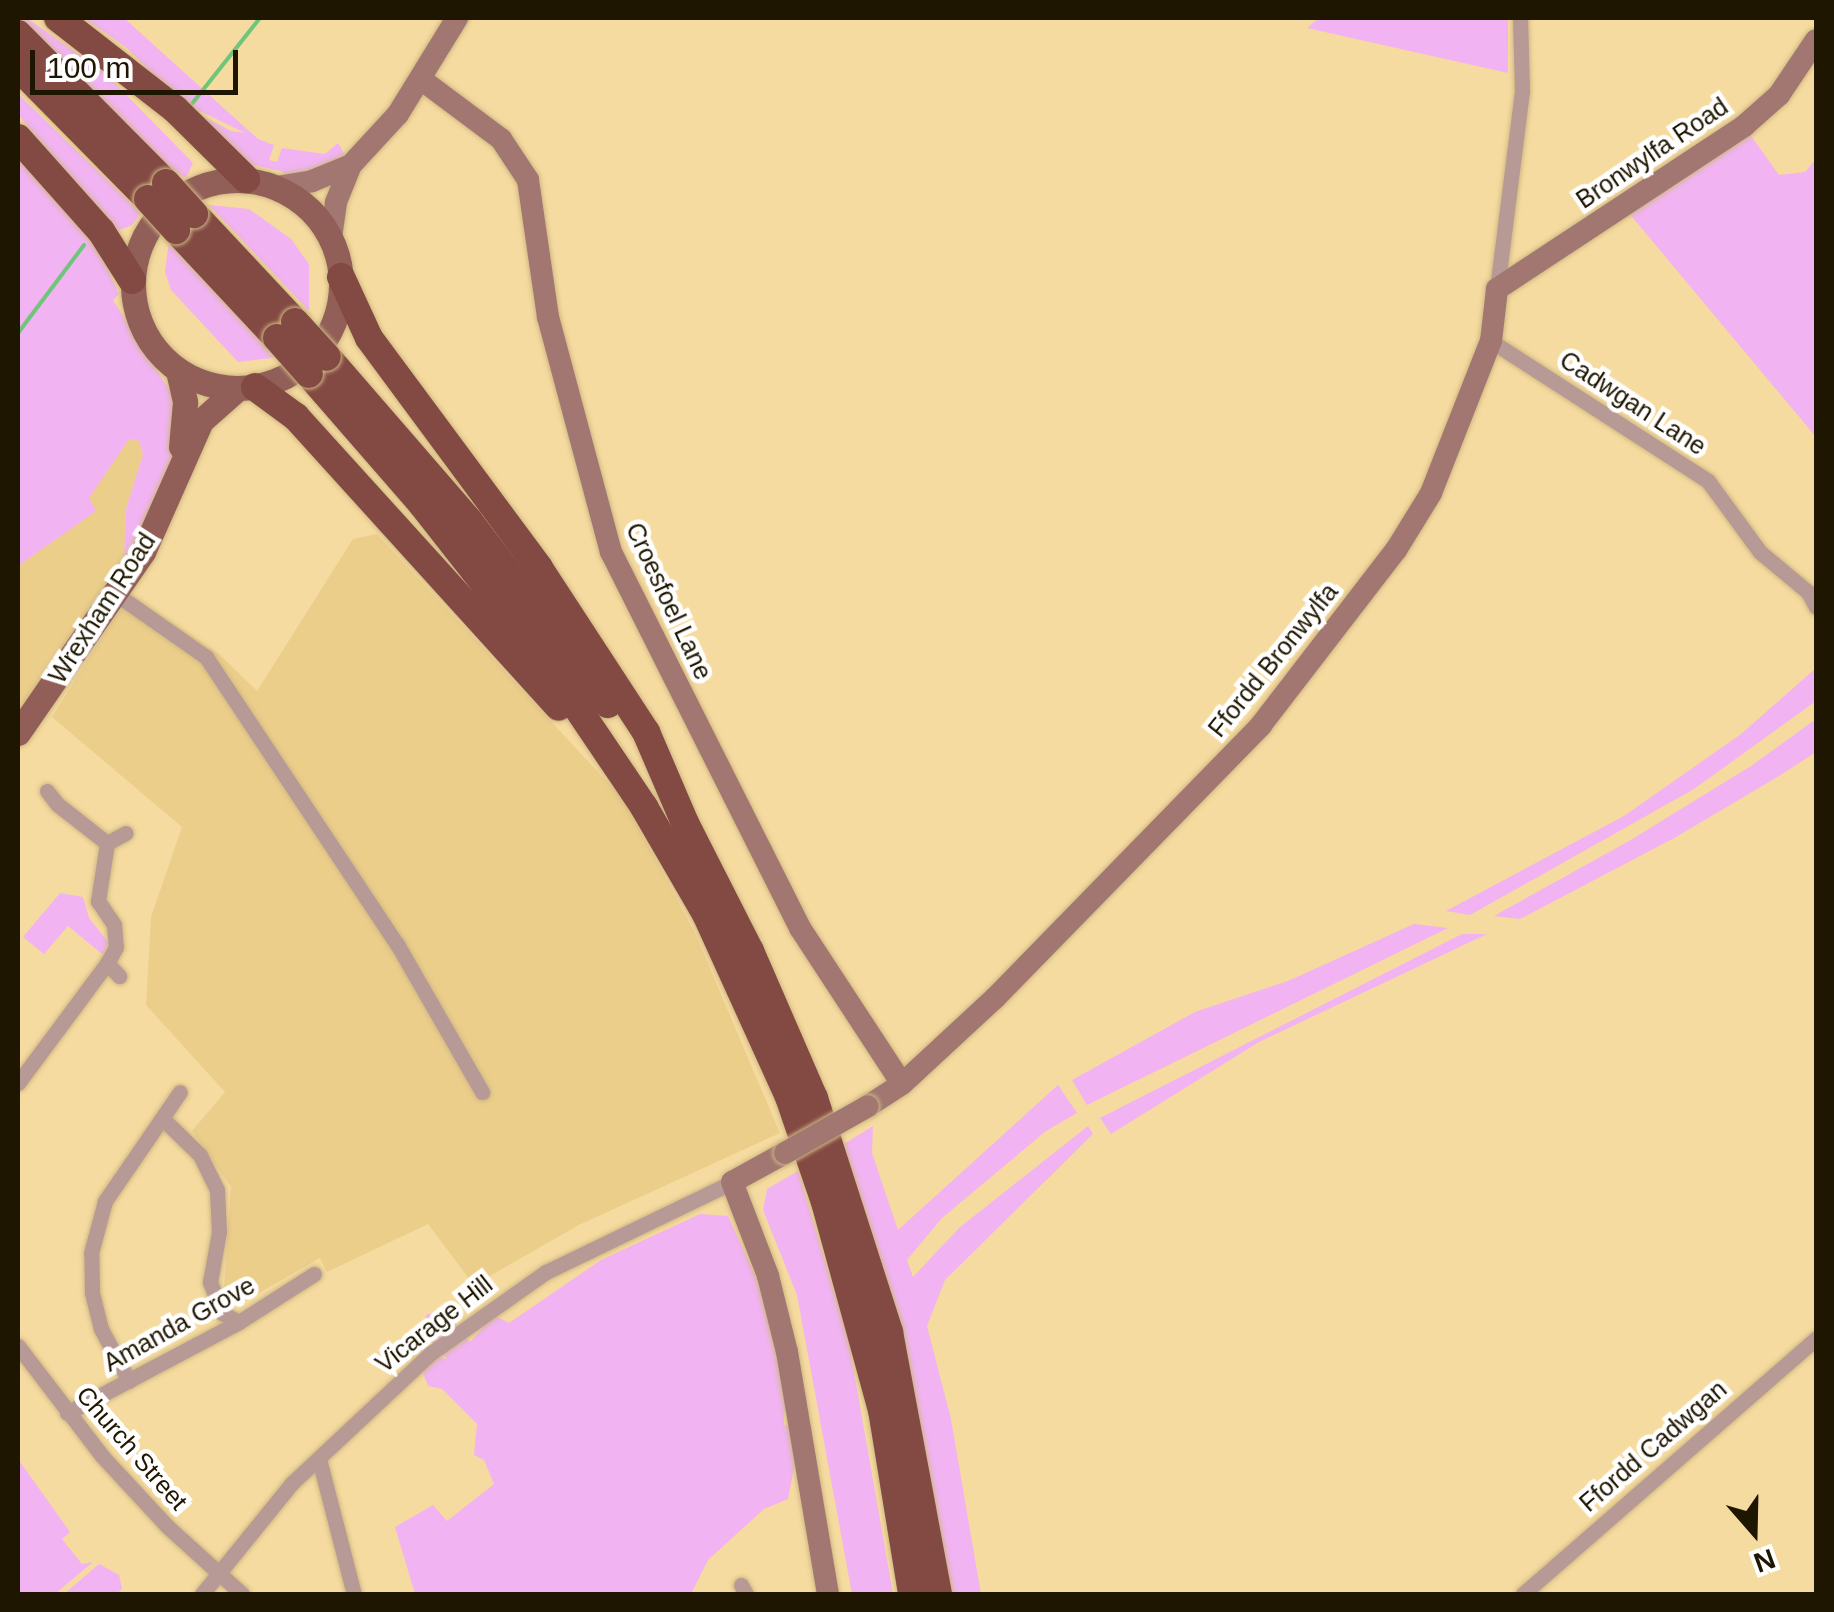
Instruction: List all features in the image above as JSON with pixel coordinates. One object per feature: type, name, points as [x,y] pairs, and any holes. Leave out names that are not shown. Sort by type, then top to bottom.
[{"type":"highway","points":[[58,18],[175,109],[246,179]]},
{"type":"highway","points":[[18,34],[185,222],[469,522],[552,627],[686,823]]},
{"type":"highway","points":[[18,66],[157,191]]},
{"type":"highway","points":[[18,138],[101,230],[132,280]]},
{"type":"highway","points":[[342,277],[369,338],[608,671],[646,732],[750,951],[842,1175],[889,1332],[938,1594]]},
{"type":"highway","points":[[318,365],[549,666],[644,807],[706,914],[790,1097],[820,1184],[882,1410],[912,1594]]},
{"type":"highway","points":[[246,388],[296,417],[370,495],[644,807]]},
{"type":"main road","points":[[331,238],[336,202],[351,165],[422,80],[456,18]]},
{"type":"main road","name":"Bronwylfa Road","points":[[1497,289],[1744,126],[1779,95],[1816,40]]},
{"type":"main road","name":"Croesfoel Lane","points":[[422,80],[502,138],[528,180],[548,317],[610,552],[800,928],[902,1084]]},
{"type":"main road","points":[[276,186],[324,178],[351,165]]},
{"type":"main road","points":[[246,179],[276,186],[308,207],[331,238],[342,277],[340,302],[319,348],[301,366],[246,388],[206,384],[178,370],[152,346],[136,314],[132,280],[138,246],[168,206],[212,182],[246,179]]},
{"type":"main road","name":"Ffordd Bronwylfa","points":[[902,1084],[995,998],[1261,725],[1396,550],[1431,493],[1491,342],[1497,289]]},
{"type":"main road","name":"Wrexham Road","points":[[176,477],[185,419],[178,370]]},
{"type":"main road","name":"Wrexham Road","points":[[18,733],[142,552],[208,411],[246,388]]},
{"type":"main road","points":[[828,1594],[808,1498],[787,1352],[768,1276],[732,1182],[902,1084]]},
{"type":"street","points":[[1497,289],[1522,92],[1520,18]]},
{"type":"street","name":"Cadwgan Lane","points":[[1491,342],[1708,481],[1760,552],[1808,592],[1816,607]]},
{"type":"street","points":[[116,594],[206,657],[397,944],[482,1092]]},
{"type":"street","points":[[50,803],[108,843]]},
{"type":"street","points":[[108,843],[126,834]]},
{"type":"street","points":[[18,1082],[113,969],[114,926],[98,900],[108,843]]},
{"type":"street","points":[[128,1381],[101,1330],[92,1292],[91,1254],[105,1201],[180,1092]]},
{"type":"street","points":[[164,1120],[200,1154],[217,1190],[220,1232],[210,1282],[222,1313],[239,1322]]},
{"type":"street","name":"Vicarage Hill","points":[[202,1594],[292,1483],[352,1423],[432,1353],[546,1272],[732,1182]]},
{"type":"street","name":"Amanda Grove","points":[[67,1413],[239,1322],[314,1274]]},
{"type":"street","name":"Ffordd Cadwgan","points":[[1523,1594],[1816,1338]]},
{"type":"street","name":"Church Street","points":[[18,1346],[67,1413],[168,1527],[242,1594]]},
{"type":"street","points":[[320,1459],[354,1594]]},
{"type":"shaded area","points":[[18,18],[27,18],[105,73],[193,163],[186,178],[168,167]]},
{"type":"shaded area","points":[[84,18],[124,18],[258,139],[274,145],[269,160],[277,162],[282,148],[325,154],[338,143],[345,155],[326,173],[293,179],[281,171],[239,162],[196,118],[201,115],[231,131],[245,133],[202,112],[191,113],[127,48]]},
{"type":"shaded area","points":[[1319,18],[1508,18],[1508,73],[1307,28]]},
{"type":"shaded area","points":[[18,94],[141,213],[132,225],[112,233],[18,114]]},
{"type":"shaded area","points":[[1744,126],[1779,175],[1805,172],[1816,159],[1816,437],[1623,206]]},
{"type":"shaded area","points":[[18,157],[96,243],[119,294],[113,300],[175,399],[176,442],[163,491],[148,524],[124,557],[126,509],[143,454],[139,441],[129,439],[89,498],[96,511],[18,566]]},
{"type":"shaded area","points":[[209,205],[249,209],[291,239],[309,264],[309,311]]},
{"type":"shaded area","points":[[169,241],[280,357],[238,362],[171,290],[165,272]]},
{"type":"shaded area","points":[[129,439],[139,441],[143,454],[126,509],[124,557],[18,718],[18,566],[95,511],[88,498]]},
{"type":"shaded area","points":[[377,534],[623,799],[694,931],[780,1133],[579,1225],[474,1285],[428,1224],[327,1272],[320,1258],[238,1305],[224,1287],[231,1187],[192,1131],[225,1092],[146,1005],[151,917],[182,827],[52,717],[129,594],[219,654],[257,691],[353,539]]},
{"type":"shaded area","points":[[1816,668],[1816,701],[1694,789],[1470,915],[1446,911],[1624,816],[1741,734]]},
{"type":"shaded area","points":[[1816,719],[1816,752],[1779,776],[1676,837],[1520,919],[1494,916],[1629,841],[1751,766]]},
{"type":"shaded area","points":[[60,893],[83,897],[89,918],[110,944],[102,954],[68,926],[44,954],[23,937]]},
{"type":"shaded area","points":[[1414,924],[1448,928],[1087,1105],[1072,1080],[1195,1012],[1288,981]]},
{"type":"shaded area","points":[[1462,934],[1487,934],[1259,1042],[1111,1134],[1100,1118]]},
{"type":"shaded area","points":[[1058,1085],[1077,1113],[1046,1131],[942,1218],[907,1260],[913,1277],[959,1228],[1088,1126],[1093,1134],[945,1280],[927,1326],[951,1419],[981,1594],[947,1594],[899,1327],[844,1144],[873,1126],[872,1153],[898,1230]]},
{"type":"shaded area","points":[[798,1171],[848,1338],[893,1594],[852,1594],[797,1295],[763,1210],[767,1189]]},
{"type":"shaded area","points":[[700,1214],[728,1216],[762,1290],[789,1413],[784,1413],[784,1425],[792,1425],[797,1453],[788,1499],[764,1509],[708,1560],[691,1594],[415,1594],[395,1527],[433,1505],[447,1521],[494,1484],[484,1460],[474,1455],[477,1424],[442,1389],[428,1386],[421,1368],[437,1357],[447,1359],[424,1333],[426,1315],[444,1309],[470,1342],[494,1315],[509,1323],[601,1260]]},
{"type":"shaded area","points":[[18,1459],[70,1532],[62,1539],[82,1564],[93,1562],[55,1594],[18,1594]]},
{"type":"shaded area","points":[[99,1564],[119,1575],[122,1589],[116,1594],[64,1594]]},
{"type":"waterway","points":[[191,105],[260,18]]},
{"type":"waterway","points":[[18,333],[84,245]]}]
